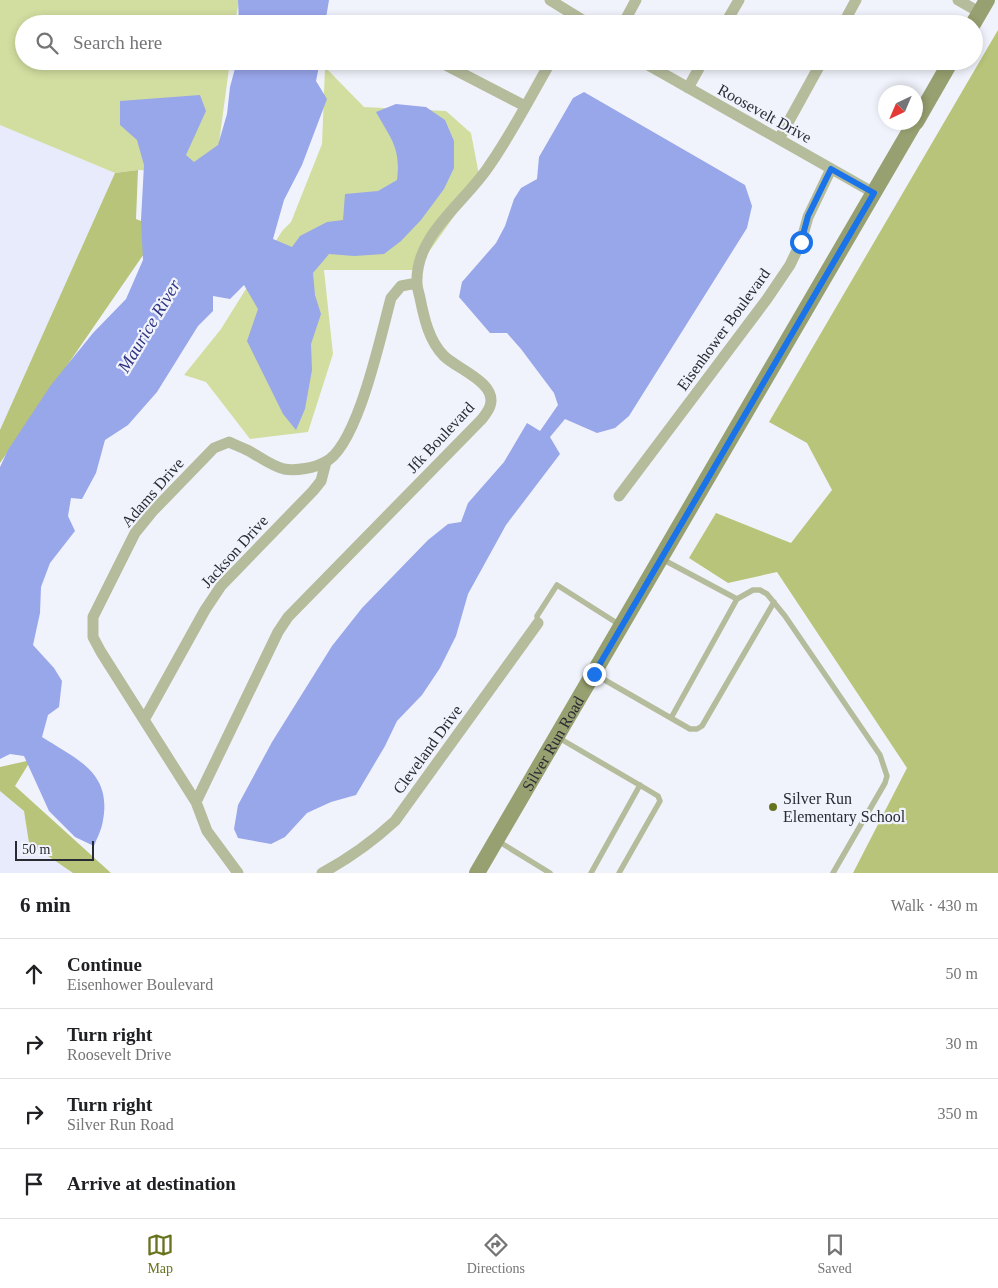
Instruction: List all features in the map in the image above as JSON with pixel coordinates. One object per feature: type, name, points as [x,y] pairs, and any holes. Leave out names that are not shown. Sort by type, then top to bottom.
[{"type":"main road","name":"Silver Run Road","points":[[923,108],[946,70]]},
{"type":"main road","name":"Silver Run Road","points":[[478,873],[910,130]]},
{"type":"street","points":[[550,0],[569,15]]},
{"type":"street","points":[[627,15],[636,0]]},
{"type":"street","points":[[730,15],[739,0]]},
{"type":"street","points":[[848,15],[856,0]]},
{"type":"street","points":[[958,0],[980,12]]},
{"type":"street","points":[[455,70],[525,106]]},
{"type":"street","name":"Jfk Boulevard","points":[[196,802],[278,632],[288,617],[482,419],[491,405],[489,390],[479,380],[444,356],[431,337],[423,315],[417,283],[420,256],[434,231],[481,178],[490,165],[546,70]]},
{"type":"street","name":"Roosevelt Drive","points":[[657,70],[874,193]]},
{"type":"street","points":[[688,88],[698,70]]},
{"type":"street","points":[[779,139],[817,70]]},
{"type":"street","name":"Eisenhower Boulevard","points":[[619,496],[767,299],[790,265],[801,242],[808,216],[831,169]]},
{"type":"street","points":[[326,462],[340,448],[351,432],[362,402],[391,298],[401,286],[417,283]]},
{"type":"street","name":"Adams Drive","points":[[238,873],[207,830],[196,802],[101,652],[93,637],[93,617],[135,533],[152,512],[214,448],[229,442],[284,469],[304,468],[326,462]]},
{"type":"street","name":"Jackson Drive","points":[[144,720],[204,610],[221,586],[313,491],[321,481],[326,462]]},
{"type":"street","name":"Cleveland Drive","points":[[322,873],[347,860],[370,844],[395,821],[538,623]]},
{"type":"lane","points":[[661,559],[738,599]]},
{"type":"lane","points":[[538,623],[537,616],[557,585],[622,626]]},
{"type":"lane","points":[[671,718],[738,599],[753,590],[760,590],[767,594],[880,754],[887,776],[881,791],[833,873]]},
{"type":"lane","points":[[594,674],[690,729],[697,729],[702,726],[774,602]]},
{"type":"lane","points":[[557,737],[658,796],[660,801],[618,873]]},
{"type":"lane","points":[[591,873],[640,785]]},
{"type":"lane","points":[[497,840],[550,873]]},
{"type":"shaded area","points":[[0,125],[115,173],[0,430]]},
{"type":"shaded area","points":[[0,791],[24,811],[29,843],[73,873],[0,873]]},
{"type":"green space","points":[[0,0],[239,0],[236,15],[15,15],[15,70],[229,70],[217,158],[197,173],[138,170],[115,173],[0,125]]},
{"type":"green space","points":[[998,30],[998,873],[853,873],[907,768],[777,572],[728,583],[689,558],[716,513],[791,543],[832,490],[807,443],[769,422],[975,70],[983,70],[983,56]]},
{"type":"green space","points":[[325,70],[328,70],[364,107],[446,111],[471,133],[480,180],[416,270],[324,270],[333,354],[308,432],[250,439],[206,382],[184,375],[221,329],[282,231],[291,222],[322,144]]},
{"type":"green space","points":[[138,170],[136,219],[161,229],[0,463],[0,430],[115,173]]},
{"type":"green space","points":[[31,760],[15,786],[111,873],[73,873],[29,843],[24,811],[0,791],[0,767]]},
{"type":"water","points":[[238,0],[329,0],[326,15],[239,15]]},
{"type":"water","name":"Maurice River","points":[[235,70],[318,70],[316,81],[327,99],[302,165],[284,200],[273,239],[292,247],[300,236],[327,222],[343,220],[345,194],[378,191],[397,180],[398,160],[394,144],[376,112],[396,104],[426,107],[445,120],[454,141],[454,168],[444,189],[421,220],[401,241],[384,254],[354,256],[329,254],[313,273],[315,295],[321,314],[311,344],[312,370],[305,409],[296,430],[283,414],[247,341],[258,309],[244,285],[230,299],[213,296],[213,311],[198,326],[157,392],[128,425],[105,440],[96,473],[82,499],[71,498],[68,516],[75,531],[50,563],[41,587],[40,613],[33,645],[54,668],[62,681],[59,707],[48,715],[42,737],[79,760],[97,778],[102,790],[104,804],[103,820],[94,846],[75,837],[49,811],[24,756],[10,754],[0,759],[0,467],[8,450],[51,385],[93,333],[126,299],[143,260],[141,220],[144,165],[137,140],[120,125],[120,101],[200,95],[206,111],[186,155],[194,162],[218,145],[227,114],[230,87]]},
{"type":"water","points":[[584,92],[745,185],[752,206],[747,228],[629,416],[615,428],[597,433],[565,419],[550,437],[560,454],[506,525],[468,594],[456,636],[440,668],[422,695],[397,721],[385,746],[356,795],[331,802],[307,813],[285,837],[271,844],[238,838],[234,829],[238,805],[272,742],[332,646],[362,608],[428,540],[448,524],[461,522],[468,503],[504,462],[527,423],[540,431],[558,405],[554,393],[507,333],[490,333],[459,297],[462,282],[496,243],[505,226],[514,199],[521,188],[537,179],[539,157],[573,98]]},
{"type":"place","name":"Silver Run Elementary School","points":[[773,807]]},
{"type":"route","points":[[594,674],[874,193],[831,169],[808,216],[801,242]]}]
